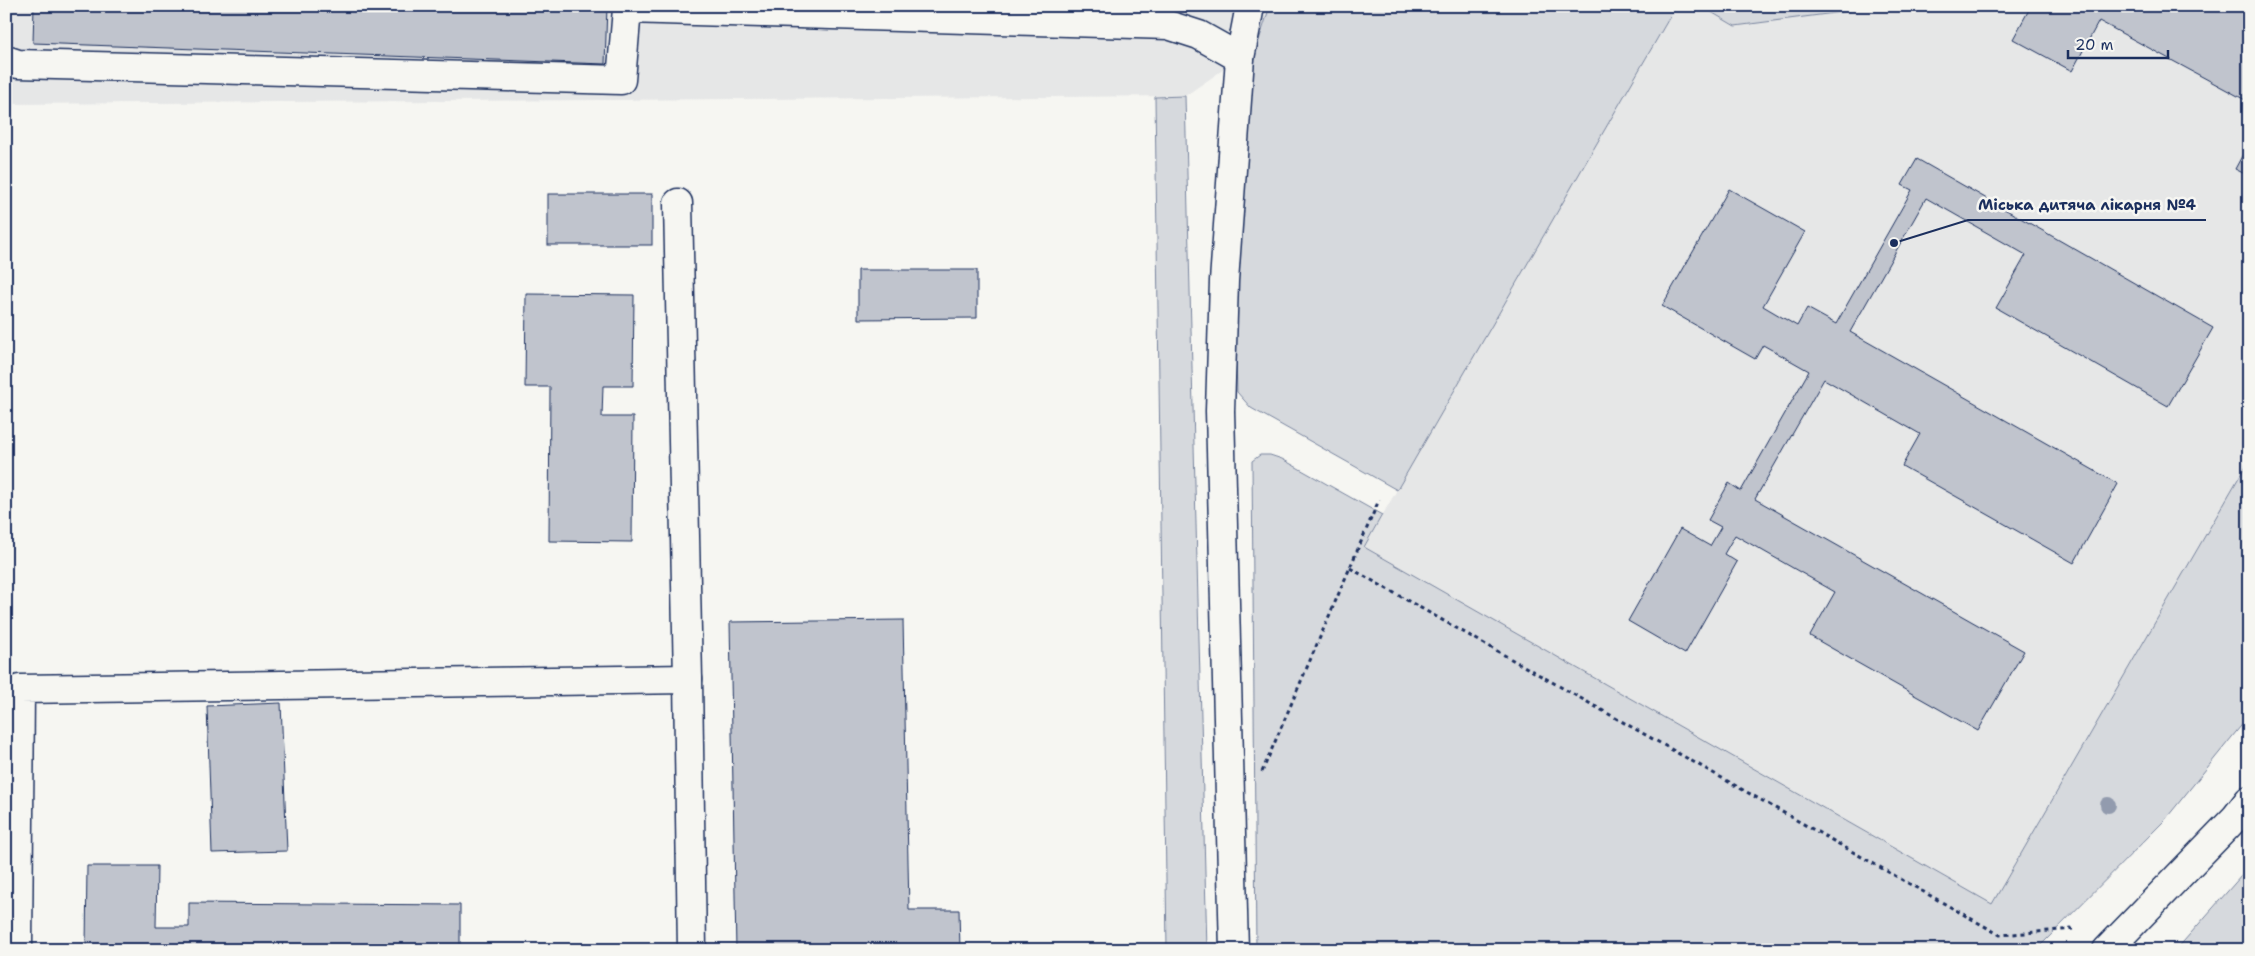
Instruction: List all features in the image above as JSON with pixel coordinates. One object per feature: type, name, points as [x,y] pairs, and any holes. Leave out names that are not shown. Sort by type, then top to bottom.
[{"type":"street","points":[[1234,950],[1220,411],[1224,281],[1240,58],[1250,6]]},
{"type":"street","points":[[6,60],[18,64],[622,80],[627,8],[1168,25],[1199,34],[1240,58]]},
{"type":"street","points":[[678,203],[692,950]]},
{"type":"street","points":[[18,950],[20,689],[688,678]]},
{"type":"street","points":[[2107,950],[2236,817],[2249,800]]},
{"type":"path","points":[[1260,777],[1379,500]]},
{"type":"path","points":[[1350,568],[2000,935],[2073,929]]},
{"type":"shaded area","points":[[6,6],[1270,6],[1253,59],[1240,58],[1185,96],[6,104]]},
{"type":"shaded area","points":[[1270,6],[1676,6],[1397,490],[1251,408],[1237,392],[1234,282],[1253,59]]},
{"type":"shaded area","points":[[1676,6],[1701,6],[1735,26],[1849,11],[1853,6],[2249,6],[2249,460],[1992,904],[1364,547]]},
{"type":"shaded area","points":[[1701,6],[1853,6],[1850,11],[1735,26]]},
{"type":"shaded area","points":[[1185,96],[1207,950],[1167,950],[1155,97]]},
{"type":"shaded area","points":[[1260,455],[1270,455],[1282,459],[1382,515],[1364,547],[1992,904],[2249,460],[2249,716],[2164,821],[2036,950],[1256,950],[1252,461]]},
{"type":"shaded area","points":[[2249,867],[2249,950],[2176,950]]},
{"type":"building","points":[[34,6],[607,6],[605,64],[33,43]]},
{"type":"building","points":[[2031,6],[2249,6],[2249,102],[2099,21],[2072,71],[2013,39]]},
{"type":"building","points":[[2249,143],[2249,176],[2235,169]]},
{"type":"building","points":[[1917,159],[2213,328],[2168,406],[1996,308],[2026,255],[1926,198],[1850,332],[2118,484],[2074,563],[1902,466],[1920,434],[1824,379],[1755,499],[2024,651],[1978,731],[1810,636],[1835,592],[1735,535],[1724,554],[1737,562],[1685,654],[1628,621],[1680,529],[1710,546],[1721,527],[1708,520],[1729,483],[1741,491],[1809,371],[1763,345],[1755,359],[1662,306],[1729,189],[1805,232],[1763,306],[1797,326],[1807,308],[1836,324],[1912,190],[1902,185]]},
{"type":"building","points":[[548,194],[652,194],[652,245],[548,245]]},
{"type":"building","points":[[858,270],[977,270],[977,318],[858,319]]},
{"type":"building","points":[[526,294],[634,295],[633,386],[603,386],[602,417],[633,417],[632,542],[549,541],[550,387],[525,387]]},
{"type":"building","points":[[903,620],[909,910],[959,910],[960,950],[736,950],[730,622]]},
{"type":"building","points":[[281,703],[287,851],[212,853],[207,706]]},
{"type":"building","points":[[87,866],[157,866],[156,927],[189,927],[189,903],[460,905],[460,950],[32,950],[32,947],[86,947]]},
{"type":"place","name":"Міська дитяча лікарня №4","points":[[1894,243]]}]
